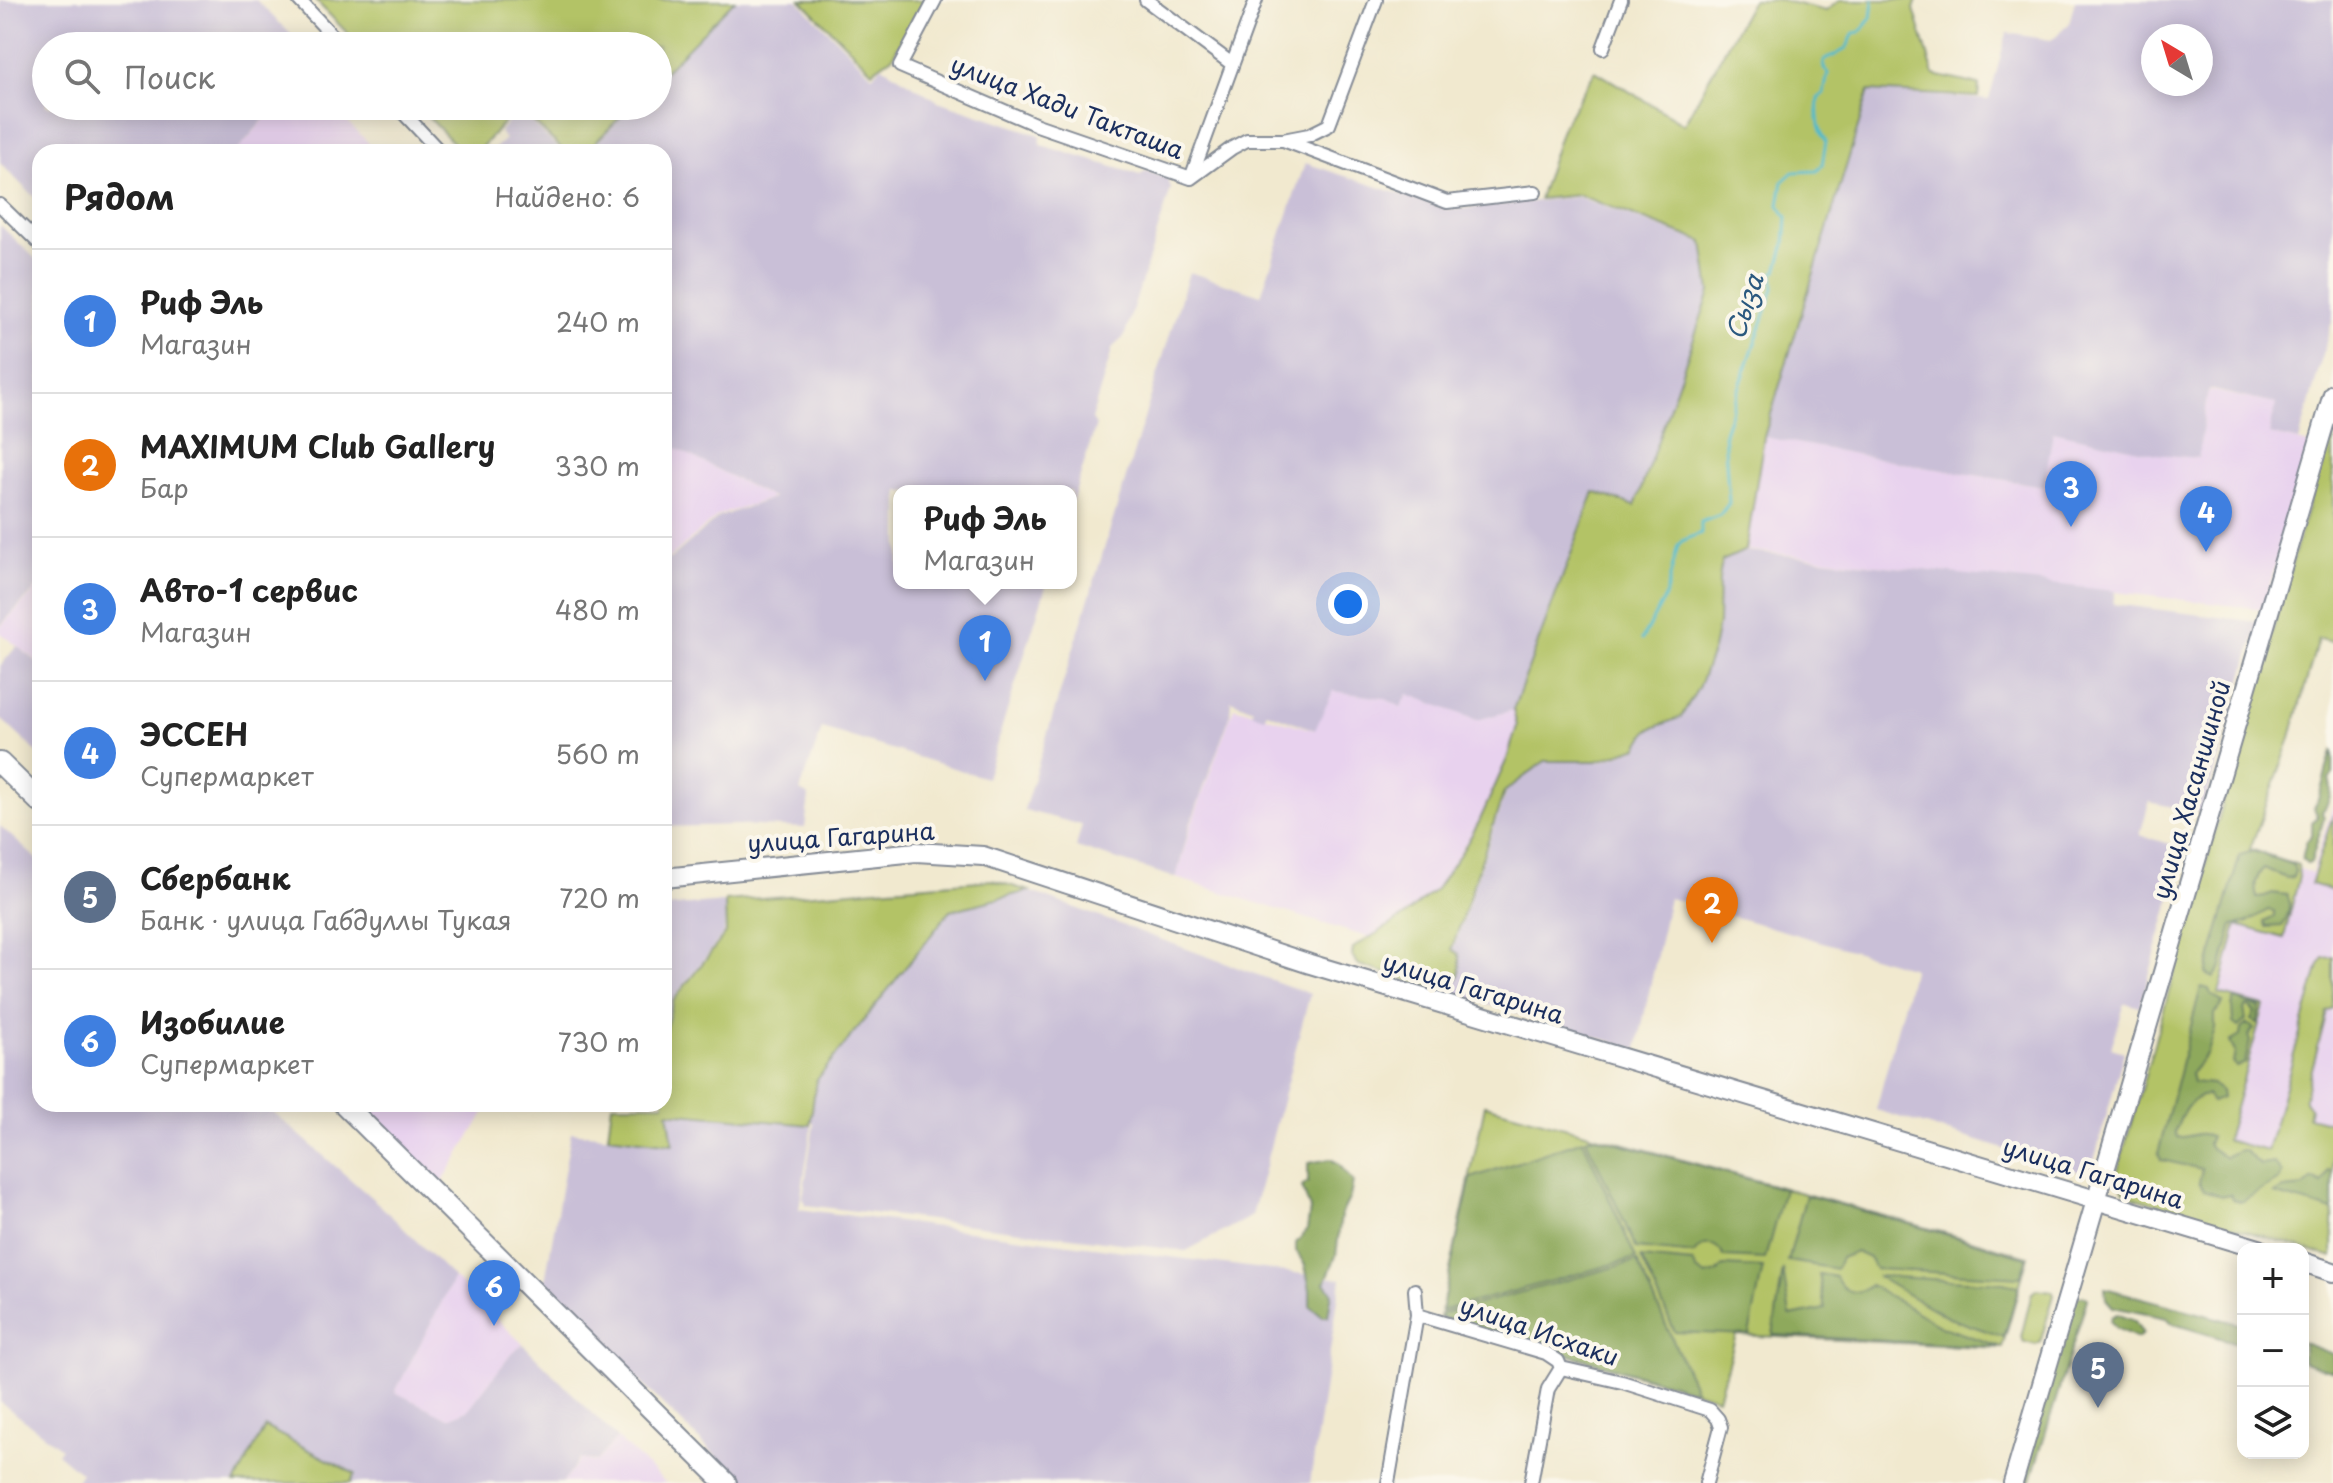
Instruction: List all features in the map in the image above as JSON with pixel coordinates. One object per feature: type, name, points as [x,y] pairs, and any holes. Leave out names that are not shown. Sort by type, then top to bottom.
[{"type":"main road","points":[[0,763],[32,794]]},
{"type":"main road","points":[[352,1112],[726,1483]]},
{"type":"street","points":[[299,0],[329,32]]},
{"type":"street","name":"улица Хади Такташа","points":[[935,0],[900,66],[1037,125],[1191,178],[1247,140],[1283,140],[1309,135],[1329,125],[1376,0]]},
{"type":"street","points":[[1146,0],[1232,64]]},
{"type":"street","points":[[1191,178],[1256,0]]},
{"type":"street","points":[[1603,48],[1621,0]]},
{"type":"street","points":[[410,120],[433,144]]},
{"type":"street","points":[[1283,140],[1447,202],[1535,192]]},
{"type":"street","points":[[0,205],[32,236]]},
{"type":"street","name":"улица Хасаншиной","points":[[2013,1483],[2333,394]]},
{"type":"street","name":"улица Гагарина","points":[[672,877],[916,852],[983,856],[1310,964],[2239,1243]]},
{"type":"street","points":[[2309,1264],[2333,1272]]},
{"type":"street","points":[[1388,1483],[1417,1315],[1415,1290]]},
{"type":"street","name":"улица Исхаки","points":[[1417,1315],[1546,1353],[1558,1361],[1561,1368],[1622,1382],[1710,1410],[1721,1427],[1706,1483]]},
{"type":"street","points":[[1531,1483],[1548,1389],[1561,1368]]},
{"type":"shaded area","points":[[0,0],[256,0],[289,32],[32,32],[32,120],[263,120],[243,144],[32,144],[32,195],[0,163]]},
{"type":"shaded area","points":[[735,0],[797,0],[872,75],[882,66],[938,101],[1040,135],[1041,145],[1140,175],[1147,171],[1168,179],[1171,189],[1124,337],[1113,347],[1091,420],[1096,425],[1077,487],[893,485],[893,589],[1045,589],[986,778],[822,728],[800,791],[809,796],[805,828],[672,827],[672,557],[719,517],[773,498],[672,446],[672,144],[596,144],[619,120],[672,120],[672,65]]},
{"type":"shaded area","points":[[2075,0],[2333,0],[2333,317],[2299,441],[2269,434],[2276,404],[2208,389],[2198,458],[2157,454],[2053,431],[2044,486],[1764,437],[1869,91],[1989,100],[2007,33],[2051,40],[2069,24]]},
{"type":"shaded area","points":[[264,120],[345,120],[370,144],[243,144]]},
{"type":"shaded area","points":[[510,120],[528,120],[554,144],[500,144],[505,139],[499,132]]},
{"type":"shaded area","points":[[1305,163],[1449,210],[1578,197],[1702,243],[1710,292],[1635,506],[1594,493],[1513,710],[1477,720],[1408,694],[1401,707],[1384,698],[1333,691],[1315,730],[1267,712],[1264,717],[1252,713],[1253,709],[1231,700],[1230,716],[1190,825],[1176,878],[1076,847],[1082,825],[1024,810],[1189,272],[1261,295]]},
{"type":"shaded area","points":[[0,225],[32,255],[32,592],[0,626]]},
{"type":"shaded area","points":[[2208,390],[2276,404],[2269,434],[2309,444],[2263,609],[1747,550],[1764,437],[2043,486],[2053,431],[2157,454],[2198,458]]},
{"type":"shaded area","points":[[672,446],[772,498],[719,515],[672,555]]},
{"type":"shaded area","points":[[1747,551],[2115,591],[2113,604],[2259,622],[2202,813],[2149,802],[2140,835],[2185,849],[2140,1007],[2125,1003],[2111,1048],[2124,1052],[2090,1175],[1876,1110],[1913,968],[1669,898],[1637,1049],[1440,990],[1506,791],[1545,762],[1599,762],[1638,748],[1649,730],[1681,717],[1699,687],[1713,649],[1719,625],[1717,605],[1722,561]]},
{"type":"shaded area","points":[[32,593],[32,657],[0,633],[0,627]]},
{"type":"shaded area","points":[[17,646],[32,658],[32,748],[0,718],[0,666]]},
{"type":"shaded area","points":[[1333,691],[1384,698],[1401,707],[1408,694],[1477,720],[1513,710],[1517,726],[1507,759],[1479,822],[1436,889],[1403,917],[1370,938],[1176,878],[1191,825],[1234,707],[1314,730]]},
{"type":"shaded area","points":[[2333,804],[2333,1213],[2165,1163],[2245,850],[2312,873]]},
{"type":"shaded area","points":[[0,826],[32,855],[32,1112],[273,1112],[381,1206],[454,1278],[395,1392],[448,1418],[468,1410],[509,1357],[523,1344],[617,1438],[596,1461],[579,1459],[563,1483],[350,1483],[354,1473],[264,1427],[234,1483],[75,1483],[81,1473],[57,1453],[61,1448],[0,1402]]},
{"type":"shaded area","points":[[1029,891],[1310,994],[1252,1216],[1186,1251],[806,1205],[803,1197],[814,1124],[811,1121],[816,1081],[950,911]]},
{"type":"shaded area","points":[[725,902],[724,933],[672,1000],[672,906]]},
{"type":"shaded area","points":[[368,1112],[485,1112],[441,1184]]},
{"type":"shaded area","points":[[668,1112],[812,1125],[799,1209],[1341,1279],[1310,1483],[743,1483],[544,1287],[571,1132],[672,1144]]},
{"type":"shaded area","points":[[454,1278],[523,1344],[509,1357],[468,1410],[448,1418],[395,1392]]},
{"type":"shaded area","points":[[617,1438],[666,1483],[563,1483],[580,1459],[596,1462]]},
{"type":"green space","points":[[315,0],[735,0],[672,64],[672,32],[346,32]]},
{"type":"green space","points":[[801,0],[925,0],[892,57],[872,71]]},
{"type":"green space","points":[[1752,0],[1781,0],[1826,11],[1840,0],[1917,0],[1914,9],[1934,75],[1979,85],[1978,97],[1869,91],[1764,437],[1746,550],[1722,561],[1713,650],[1698,688],[1681,717],[1648,730],[1638,747],[1597,761],[1545,761],[1504,792],[1452,949],[1459,954],[1460,967],[1455,983],[1438,990],[1359,965],[1352,956],[1353,948],[1403,917],[1436,889],[1479,822],[1507,759],[1517,726],[1513,710],[1594,492],[1635,506],[1710,292],[1703,242],[1579,195],[1539,199],[1563,126],[1595,71],[1684,124]]},
{"type":"green space","points":[[431,120],[506,120],[484,144],[454,144]]},
{"type":"green space","points":[[532,120],[617,120],[594,144],[557,144]]},
{"type":"green space","points":[[2333,420],[2333,642],[2318,639],[2290,741],[2250,849],[2298,865],[2299,877],[2284,938],[2237,925],[2219,994],[2264,1006],[2226,1140],[2267,1151],[2319,965],[2324,958],[2333,957],[2333,1009],[2327,1012],[2304,1100],[2310,1108],[2308,1117],[2333,1123],[2333,1257],[2309,1250],[2309,1243],[2286,1243],[2135,1198],[2124,1191],[2116,1176]]},
{"type":"green space","points":[[2333,750],[2330,796],[2322,812],[2324,818],[2308,864],[2302,859],[2306,842],[2312,835],[2312,822],[2318,817],[2314,808]]},
{"type":"green space","points":[[2333,815],[2333,891],[2311,884]]},
{"type":"green space","points":[[2253,851],[2293,865],[2293,877],[2286,878],[2264,868],[2256,886],[2257,898],[2272,893],[2287,895],[2288,915],[2282,926],[2266,927],[2264,922],[2274,917],[2274,911],[2268,910],[2246,923],[2233,925],[2222,966],[2214,978],[2206,974],[2240,855]]},
{"type":"green space","points":[[992,880],[1029,891],[950,911],[816,1081],[810,1125],[668,1112],[672,1112],[673,1001],[726,933],[725,901]]},
{"type":"green space","points":[[2201,987],[2210,989],[2212,995],[2223,1003],[2215,1014],[2215,1029],[2208,1052],[2191,1073],[2193,1082],[2212,1084],[2221,1091],[2222,1098],[2212,1102],[2207,1095],[2195,1099],[2183,1114],[2175,1132],[2177,1137],[2202,1134],[2211,1137],[2208,1143],[2211,1148],[2225,1157],[2243,1150],[2261,1165],[2274,1163],[2282,1173],[2279,1180],[2241,1202],[2233,1199],[2231,1194],[2222,1196],[2204,1190],[2199,1182],[2202,1169],[2161,1160],[2158,1154]]},
{"type":"green space","points":[[2235,999],[2260,1007],[2257,1023],[2251,1020],[2255,1012],[2248,1005],[2244,1009],[2246,1020],[2238,1027],[2233,1023],[2232,1006]]},
{"type":"green space","points":[[2247,1024],[2254,1028],[2248,1036],[2250,1041],[2245,1063],[2237,1067],[2233,1063],[2235,1052],[2230,1042],[2240,1036],[2241,1029]]},
{"type":"green space","points":[[1485,1105],[2028,1256],[2002,1348],[1736,1335],[1718,1398],[1440,1318]]},
{"type":"green space","points":[[611,1112],[668,1112],[673,1144],[608,1136]]},
{"type":"green space","points":[[1593,1136],[1784,1189],[1765,1259],[1724,1257],[1718,1248],[1710,1245],[1694,1254],[1636,1248],[1586,1139]]},
{"type":"green space","points":[[1583,1140],[1636,1258],[1441,1311],[1471,1178]]},
{"type":"green space","points":[[1330,1159],[1338,1163],[1353,1182],[1341,1215],[1336,1256],[1325,1283],[1332,1292],[1328,1316],[1323,1316],[1310,1306],[1305,1265],[1296,1251],[1296,1243],[1307,1230],[1310,1209],[1302,1187],[1308,1182],[1308,1163]]},
{"type":"green space","points":[[2329,1170],[2333,1173],[2333,1211],[2274,1194],[2283,1189],[2304,1187],[2313,1179],[2322,1184]]},
{"type":"green space","points":[[1806,1195],[2027,1257],[2021,1277],[1875,1269],[1869,1258],[1856,1252],[1841,1258],[1836,1269],[1788,1261]]},
{"type":"green space","points":[[1641,1258],[1693,1263],[1706,1276],[1717,1273],[1723,1266],[1763,1268],[1749,1335],[1675,1332]]},
{"type":"green space","points":[[1637,1261],[1696,1391],[1440,1317],[1441,1314]]},
{"type":"green space","points":[[1783,1270],[1790,1316],[1825,1309],[1819,1274],[1836,1277],[1850,1291],[1860,1291],[1870,1285],[1943,1327],[2001,1347],[1773,1335]]},
{"type":"green space","points":[[1876,1276],[2019,1286],[2004,1337],[1949,1318]]},
{"type":"green space","points":[[2105,1288],[2237,1323],[2237,1343],[2174,1324],[2166,1318],[2113,1307],[2106,1299]]},
{"type":"green space","points":[[2037,1289],[2052,1291],[2054,1295],[2040,1343],[2036,1345],[2024,1342],[2021,1337],[2032,1293]]},
{"type":"green space","points":[[2086,1296],[2087,1299],[2030,1483],[2019,1483],[2070,1301]]},
{"type":"green space","points":[[2117,1314],[2135,1321],[2143,1334],[2137,1338],[2116,1328],[2110,1321]]},
{"type":"green space","points":[[2309,1345],[2333,1354],[2333,1371],[2309,1364]]},
{"type":"green space","points":[[265,1427],[355,1474],[350,1483],[235,1483]]},
{"type":"waterway","name":"Сыза","points":[[1642,639],[1665,597],[1678,545],[1701,533],[1701,522],[1720,515],[1729,503],[1724,432],[1774,288],[1773,273],[1777,271],[1785,244],[1787,217],[1779,205],[1783,181],[1793,172],[1817,171],[1822,165],[1826,141],[1819,125],[1818,98],[1824,93],[1828,73],[1824,69],[1824,61],[1846,49],[1854,33],[1860,32],[1871,18],[1873,0]]},
{"type":"place","name":"Авто-1 сервис","points":[[2071,527]]},
{"type":"place","name":"ЭССЕН","points":[[2206,552]]},
{"type":"place","name":"Риф Эль","points":[[985,681]]},
{"type":"place","name":"MAXIMUM Club Gallery","points":[[1712,943]]},
{"type":"place","name":"Изобилие","points":[[494,1326]]},
{"type":"place","name":"Сбербанк","points":[[2098,1408]]}]
